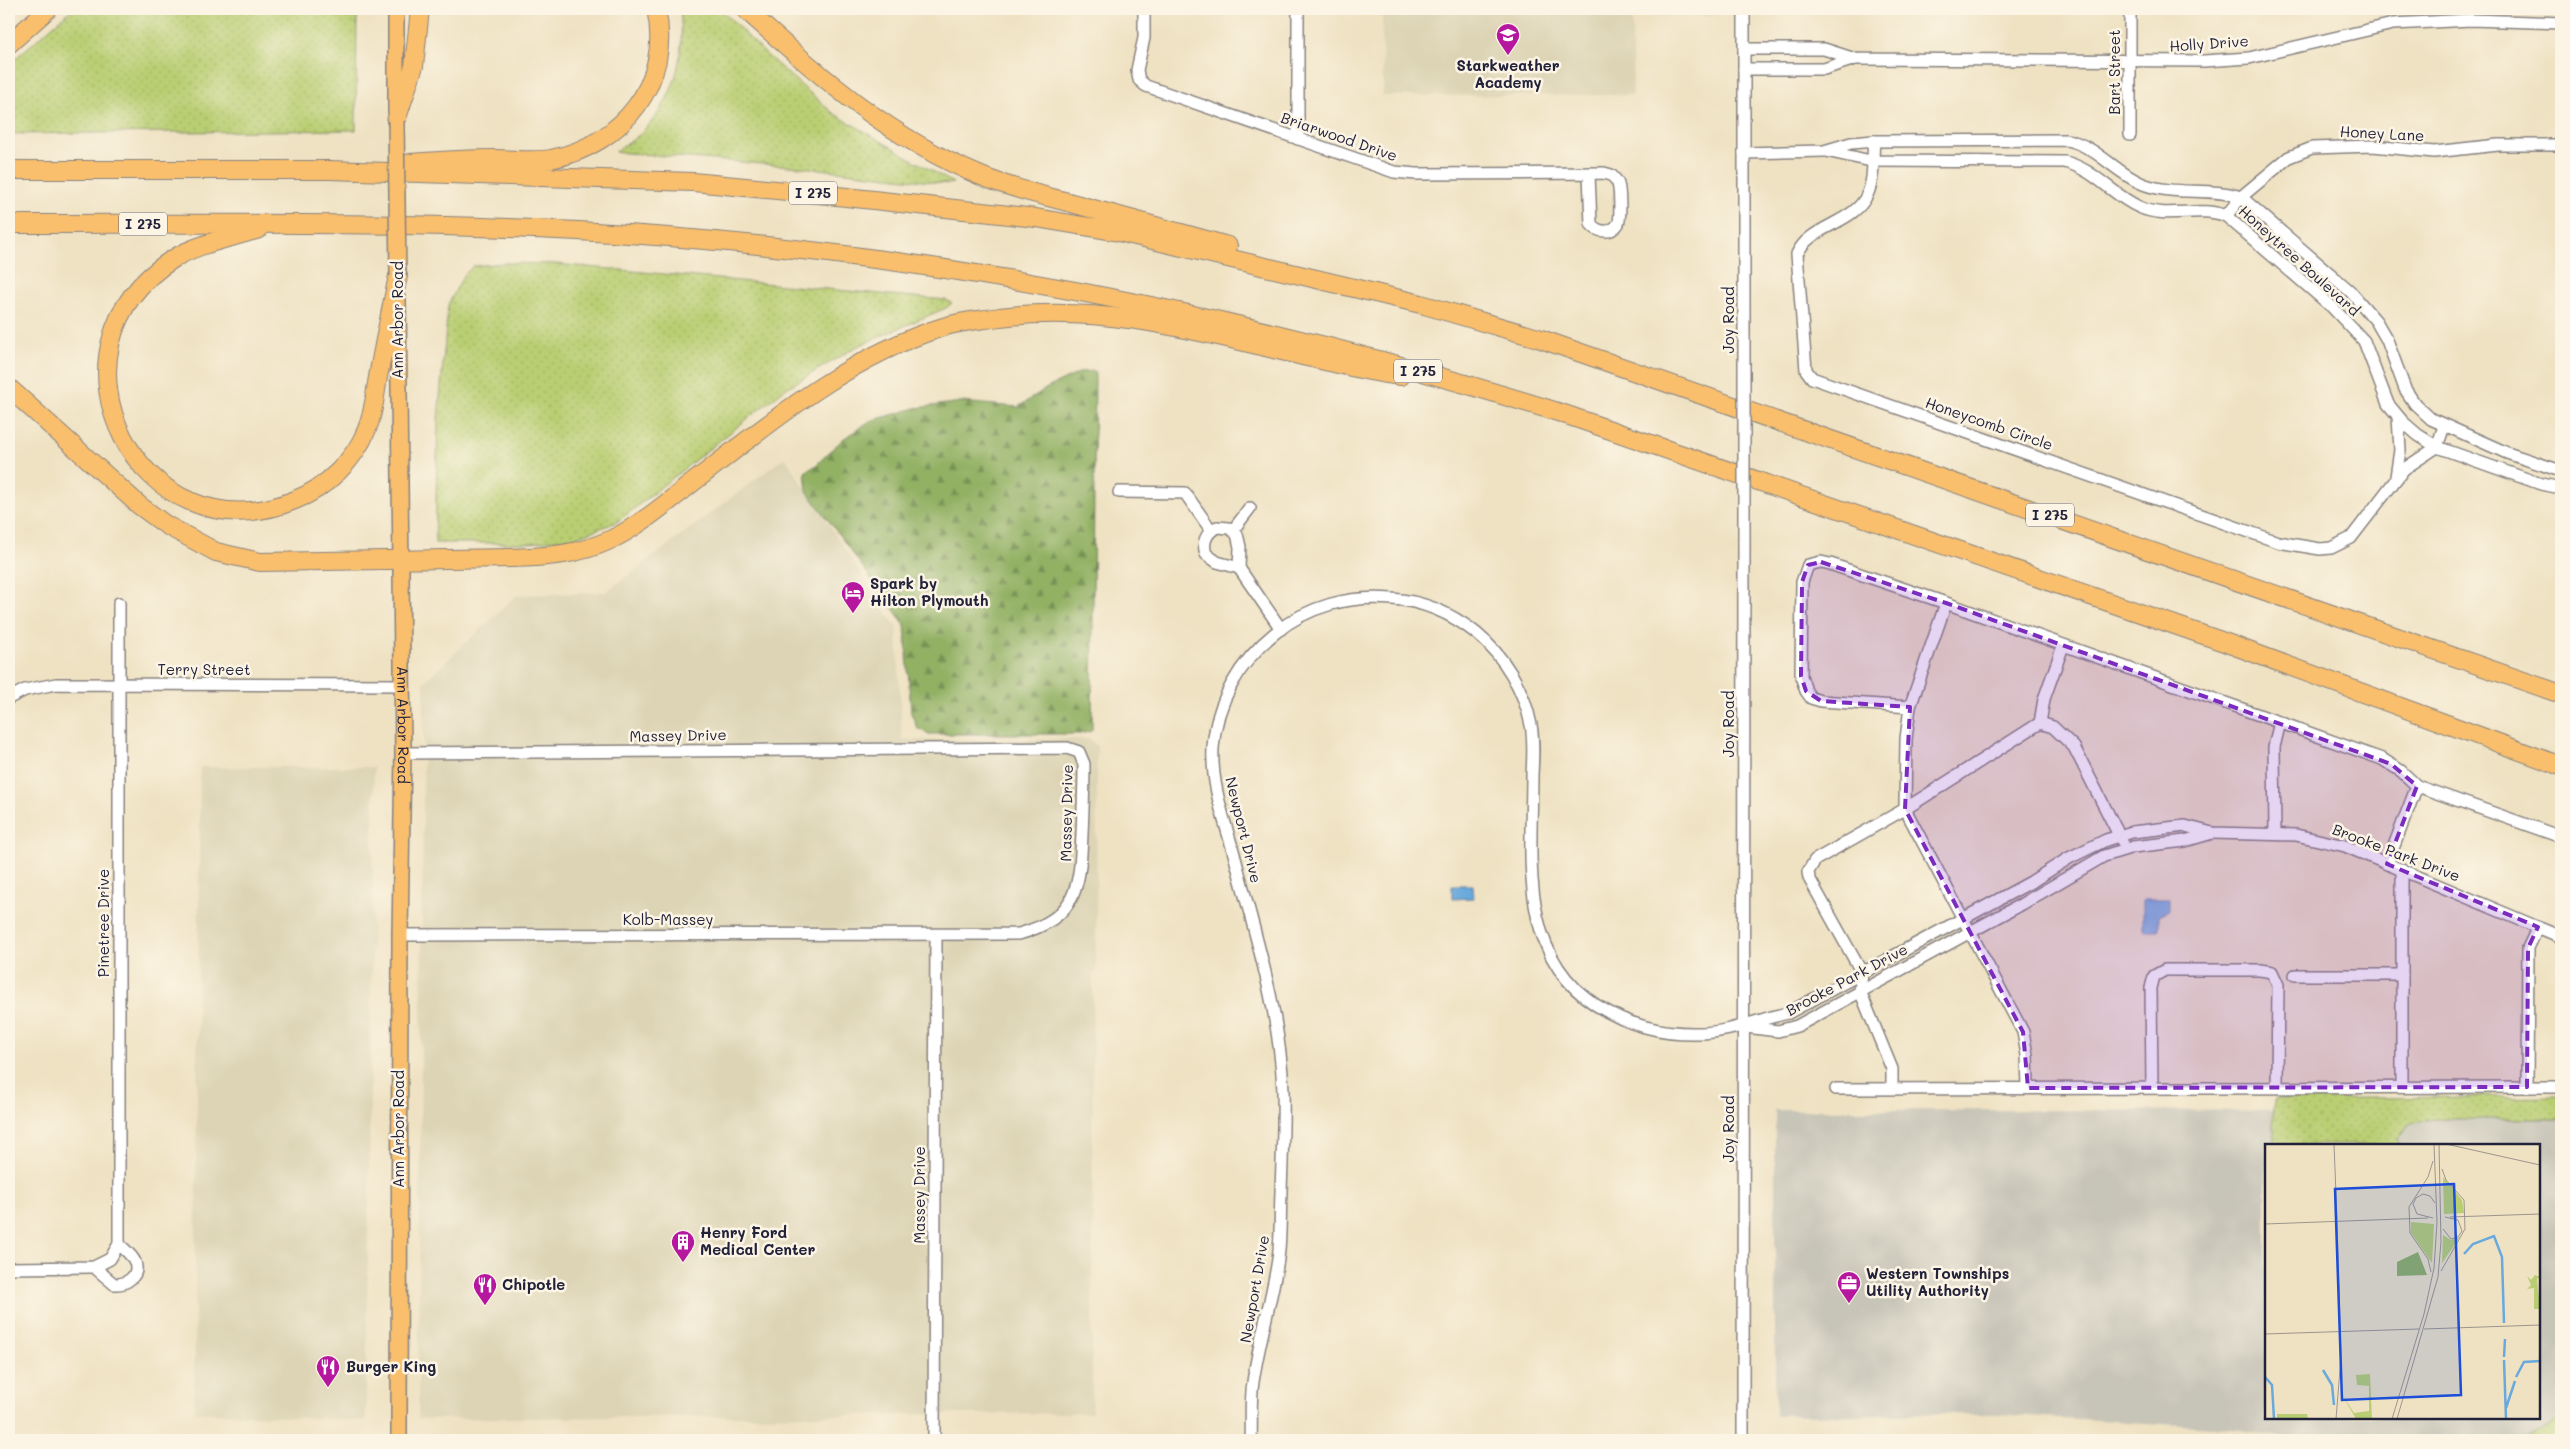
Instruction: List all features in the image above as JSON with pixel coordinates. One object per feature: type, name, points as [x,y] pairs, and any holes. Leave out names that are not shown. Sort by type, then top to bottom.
[{"type":"highway","points":[[9,44],[48,9]]},
{"type":"highway","points":[[396,121],[414,66],[420,9]]},
{"type":"highway","points":[[329,170],[462,159],[550,159],[587,148],[611,134],[624,123],[646,94],[657,57],[659,36],[656,9]]},
{"type":"highway","points":[[745,9],[810,67],[874,118],[912,142],[958,166],[1006,186],[1251,252],[1291,272]]},
{"type":"highway","name":"I 275","points":[[9,170],[329,170],[693,182],[828,194],[1036,218],[1119,232],[1421,304],[1538,338],[2561,694]]},
{"type":"highway","name":"I 275","points":[[9,224],[455,226],[582,231],[782,248],[1014,279],[1256,328],[1467,384],[1715,466],[2224,642],[2561,766]]},
{"type":"highway","points":[[276,224],[186,252],[155,271],[131,297],[112,336],[107,358],[106,380],[110,404],[119,432],[134,457],[148,474],[182,498],[222,510],[262,510],[303,497],[331,478],[346,462],[367,430],[398,276]]},
{"type":"highway","points":[[9,388],[140,506],[166,525],[216,552],[260,562],[551,557],[579,552],[612,540],[662,506],[776,418],[854,365],[893,346],[954,324],[1032,313],[1103,314],[1160,323],[1384,374],[1467,384]]},
{"type":"main road","name":"Ann Arbor Road","points":[[396,9],[403,754],[400,935],[399,1440]]},
{"type":"street","name":"Briarwood Drive","points":[[1144,9],[1144,38],[1137,70],[1139,80],[1146,86],[1383,169],[1405,174],[1589,174],[1607,174],[1618,181],[1619,220],[1614,227],[1604,232],[1596,230],[1591,224],[1589,174]]},
{"type":"street","points":[[1298,9],[1298,138]]},
{"type":"street","name":"Joy Road","points":[[1743,1440],[1744,9]]},
{"type":"street","name":"Bart Street","points":[[2130,9],[2130,135]]},
{"type":"street","name":"Holly Drive","points":[[1744,49],[1824,49],[1856,59],[2204,61],[2249,58],[2393,24],[2472,20],[2561,23]]},
{"type":"street","name":"Holly Drive","points":[[1744,69],[1824,69],[1856,59]]},
{"type":"street","name":"Honeytree Boulevard","points":[[1824,151],[1851,143],[1874,141],[2067,140],[2079,143],[2141,184],[2166,190],[2228,193],[2241,197],[2350,291],[2376,321],[2390,346],[2405,388],[2422,412],[2444,426],[2548,468],[2561,471]]},
{"type":"street","name":"Honeycomb Circle","points":[[1874,141],[1870,186],[1862,203],[1852,213],[1805,242],[1797,254],[1806,370],[1812,378],[2278,542],[2309,549],[2331,548],[2352,538],[2410,464],[2437,447]]},
{"type":"street","points":[[1977,162],[1979,141]]},
{"type":"street","points":[[2071,163],[2079,143]]},
{"type":"street","name":"Honey Lane","points":[[2226,216],[2241,197],[2289,157],[2312,148],[2373,146],[2434,152],[2498,145],[2561,145]]},
{"type":"street","name":"Honeytree Boulevard","points":[[1744,153],[1824,151],[1872,161],[2071,163],[2083,169],[2138,207],[2153,211],[2204,212],[2226,216],[2344,318],[2364,341],[2388,404],[2398,417],[2418,436],[2437,447],[2541,484],[2561,488]]},
{"type":"street","points":[[2166,190],[2166,212]]},
{"type":"street","points":[[2369,354],[2390,346]]},
{"type":"street","points":[[2395,484],[2400,450],[2398,417]]},
{"type":"street","points":[[2437,447],[2444,426]]},
{"type":"street","points":[[2541,484],[2548,468]]},
{"type":"street","points":[[1119,492],[1185,493],[1211,530]]},
{"type":"street","points":[[1233,530],[1250,508]]},
{"type":"street","points":[[1239,568],[1217,562],[1206,554],[1204,543],[1211,530],[1224,527],[1233,530],[1239,539],[1239,568],[1281,628]]},
{"type":"street","points":[[1910,707],[1821,701],[1811,698],[1806,691],[1801,676],[1802,582],[1804,572],[1808,566],[1821,562],[1946,603],[2280,722],[2382,759],[2401,771],[2417,786],[2561,837]]},
{"type":"street","name":"Newport Drive","points":[[1251,1440],[1253,1383],[1279,1250],[1283,1089],[1275,1020],[1216,790],[1213,747],[1219,715],[1234,680],[1262,644],[1281,628],[1310,612],[1331,604],[1363,598],[1394,599],[1418,603],[1445,612],[1481,637],[1510,672],[1529,716],[1533,740],[1531,886],[1540,933],[1560,970],[1588,999],[1612,1015],[1650,1030],[1704,1033],[1744,1026]]},
{"type":"street","name":"Pinetree Drive","points":[[119,603],[119,1244]]},
{"type":"street","points":[[1946,603],[1910,707],[1906,739],[1905,809],[1961,920],[2022,1032],[2026,1044],[2028,1088]]},
{"type":"street","points":[[1892,1088],[1892,1070],[1860,991],[1862,973],[1809,878],[1808,872],[1815,860],[1905,809],[2040,723],[2044,698],[2063,646]]},
{"type":"street","name":"Terry Street","points":[[9,698],[38,686],[119,684],[402,685]]},
{"type":"street","points":[[2275,833],[2274,746],[2280,722]]},
{"type":"street","points":[[2040,723],[2053,727],[2074,747],[2125,849]]},
{"type":"street","name":"Massey Drive","points":[[403,754],[1067,748],[1079,752],[1084,764],[1081,870],[1075,892],[1065,907],[1044,925],[1019,934],[936,935],[934,1440]]},
{"type":"street","points":[[2387,864],[2417,786]]},
{"type":"street","name":"Brooke Park Drive","points":[[1744,1026],[1768,1017],[1788,1013],[1961,920],[2080,852],[2120,836],[2158,828],[2185,826],[2212,833],[2275,833],[2312,837],[2345,846],[2561,937]]},
{"type":"street","name":"Brooke Park Drive","points":[[1744,1026],[1783,1030],[1797,1026],[1969,933],[2086,866],[2125,849],[2192,839],[2212,833]]},
{"type":"street","points":[[2080,852],[2086,866]]},
{"type":"street","points":[[2402,869],[2402,1087]]},
{"type":"street","points":[[2527,1087],[2528,948],[2538,927]]},
{"type":"street","name":"Kolb-Massey","points":[[400,935],[936,935]]},
{"type":"street","points":[[2152,1087],[2152,988],[2154,976],[2165,970],[2260,970],[2272,972],[2278,985],[2277,1087]]},
{"type":"street","points":[[2294,975],[2402,976]]},
{"type":"street","points":[[1836,1089],[2561,1087]]},
{"type":"street","points":[[9,1268],[94,1267],[110,1259],[119,1244],[134,1262],[135,1273],[132,1278],[123,1283],[114,1284],[94,1267]]},
{"type":"highlighted area","points":[[1821,562],[1946,603],[2391,764],[2417,786],[2387,864],[2538,927],[2528,948],[2527,1087],[2028,1088],[2023,1032],[1905,809],[1910,707],[1821,701],[1806,691],[1801,676],[1802,582],[1808,565]]},
{"type":"shaded area","name":"Starkweather Academy","points":[[1382,9],[1714,9],[1714,16],[1632,16],[1633,95],[1383,96]]},
{"type":"shaded area","points":[[785,457],[897,628],[902,740],[1090,739],[1097,746],[1096,972],[1093,973],[1092,1413],[418,1419],[424,682],[517,595],[606,592]]},
{"type":"shaded area","points":[[200,767],[374,767],[366,1421],[194,1412]]},
{"type":"shaded area","points":[[1775,1110],[2561,1111],[2561,1425],[2536,1440],[2290,1440],[2231,1428],[1994,1414],[1775,1416]]},
{"type":"green space","points":[[72,9],[357,9],[356,130],[9,134],[9,64]]},
{"type":"green space","points":[[680,9],[720,9],[770,58],[833,113],[953,183],[801,167],[615,152],[643,131],[655,118],[671,89],[676,74],[681,42]]},
{"type":"green space","points":[[505,263],[556,264],[946,300],[952,303],[946,308],[858,346],[785,389],[617,522],[574,538],[530,543],[435,543],[438,419],[448,305],[463,276],[473,266]]},
{"type":"green space","points":[[1095,371],[1092,731],[1080,734],[929,734],[918,729],[911,713],[905,625],[807,491],[805,472],[815,466],[843,439],[870,421],[916,408],[961,402],[1018,407],[1047,388],[1081,372]]},
{"type":"green space","points":[[2561,1096],[2561,1119],[2431,1119],[2409,1124],[2399,1139],[2400,1144],[2274,1144],[2274,1099]]},
{"type":"green space","points":[[2561,1418],[2561,1434],[2550,1440],[2524,1440]]},
{"type":"water","points":[[1452,885],[1473,885],[1474,898],[1452,899]]},
{"type":"water","points":[[2143,899],[2170,899],[2170,910],[2159,915],[2159,931],[2145,931],[2143,928]]},
{"type":"place","name":"Starkweather Academy","points":[[1508,56]]},
{"type":"place","name":"Spark by Hilton Plymouth","points":[[853,614]]},
{"type":"place","name":"Henry Ford Medical Center","points":[[683,1263]]},
{"type":"place","name":"Western Townships Utility Authority","points":[[1849,1304]]},
{"type":"place","name":"Chipotle","points":[[485,1306]]},
{"type":"place","name":"Burger King","points":[[328,1388]]}]
